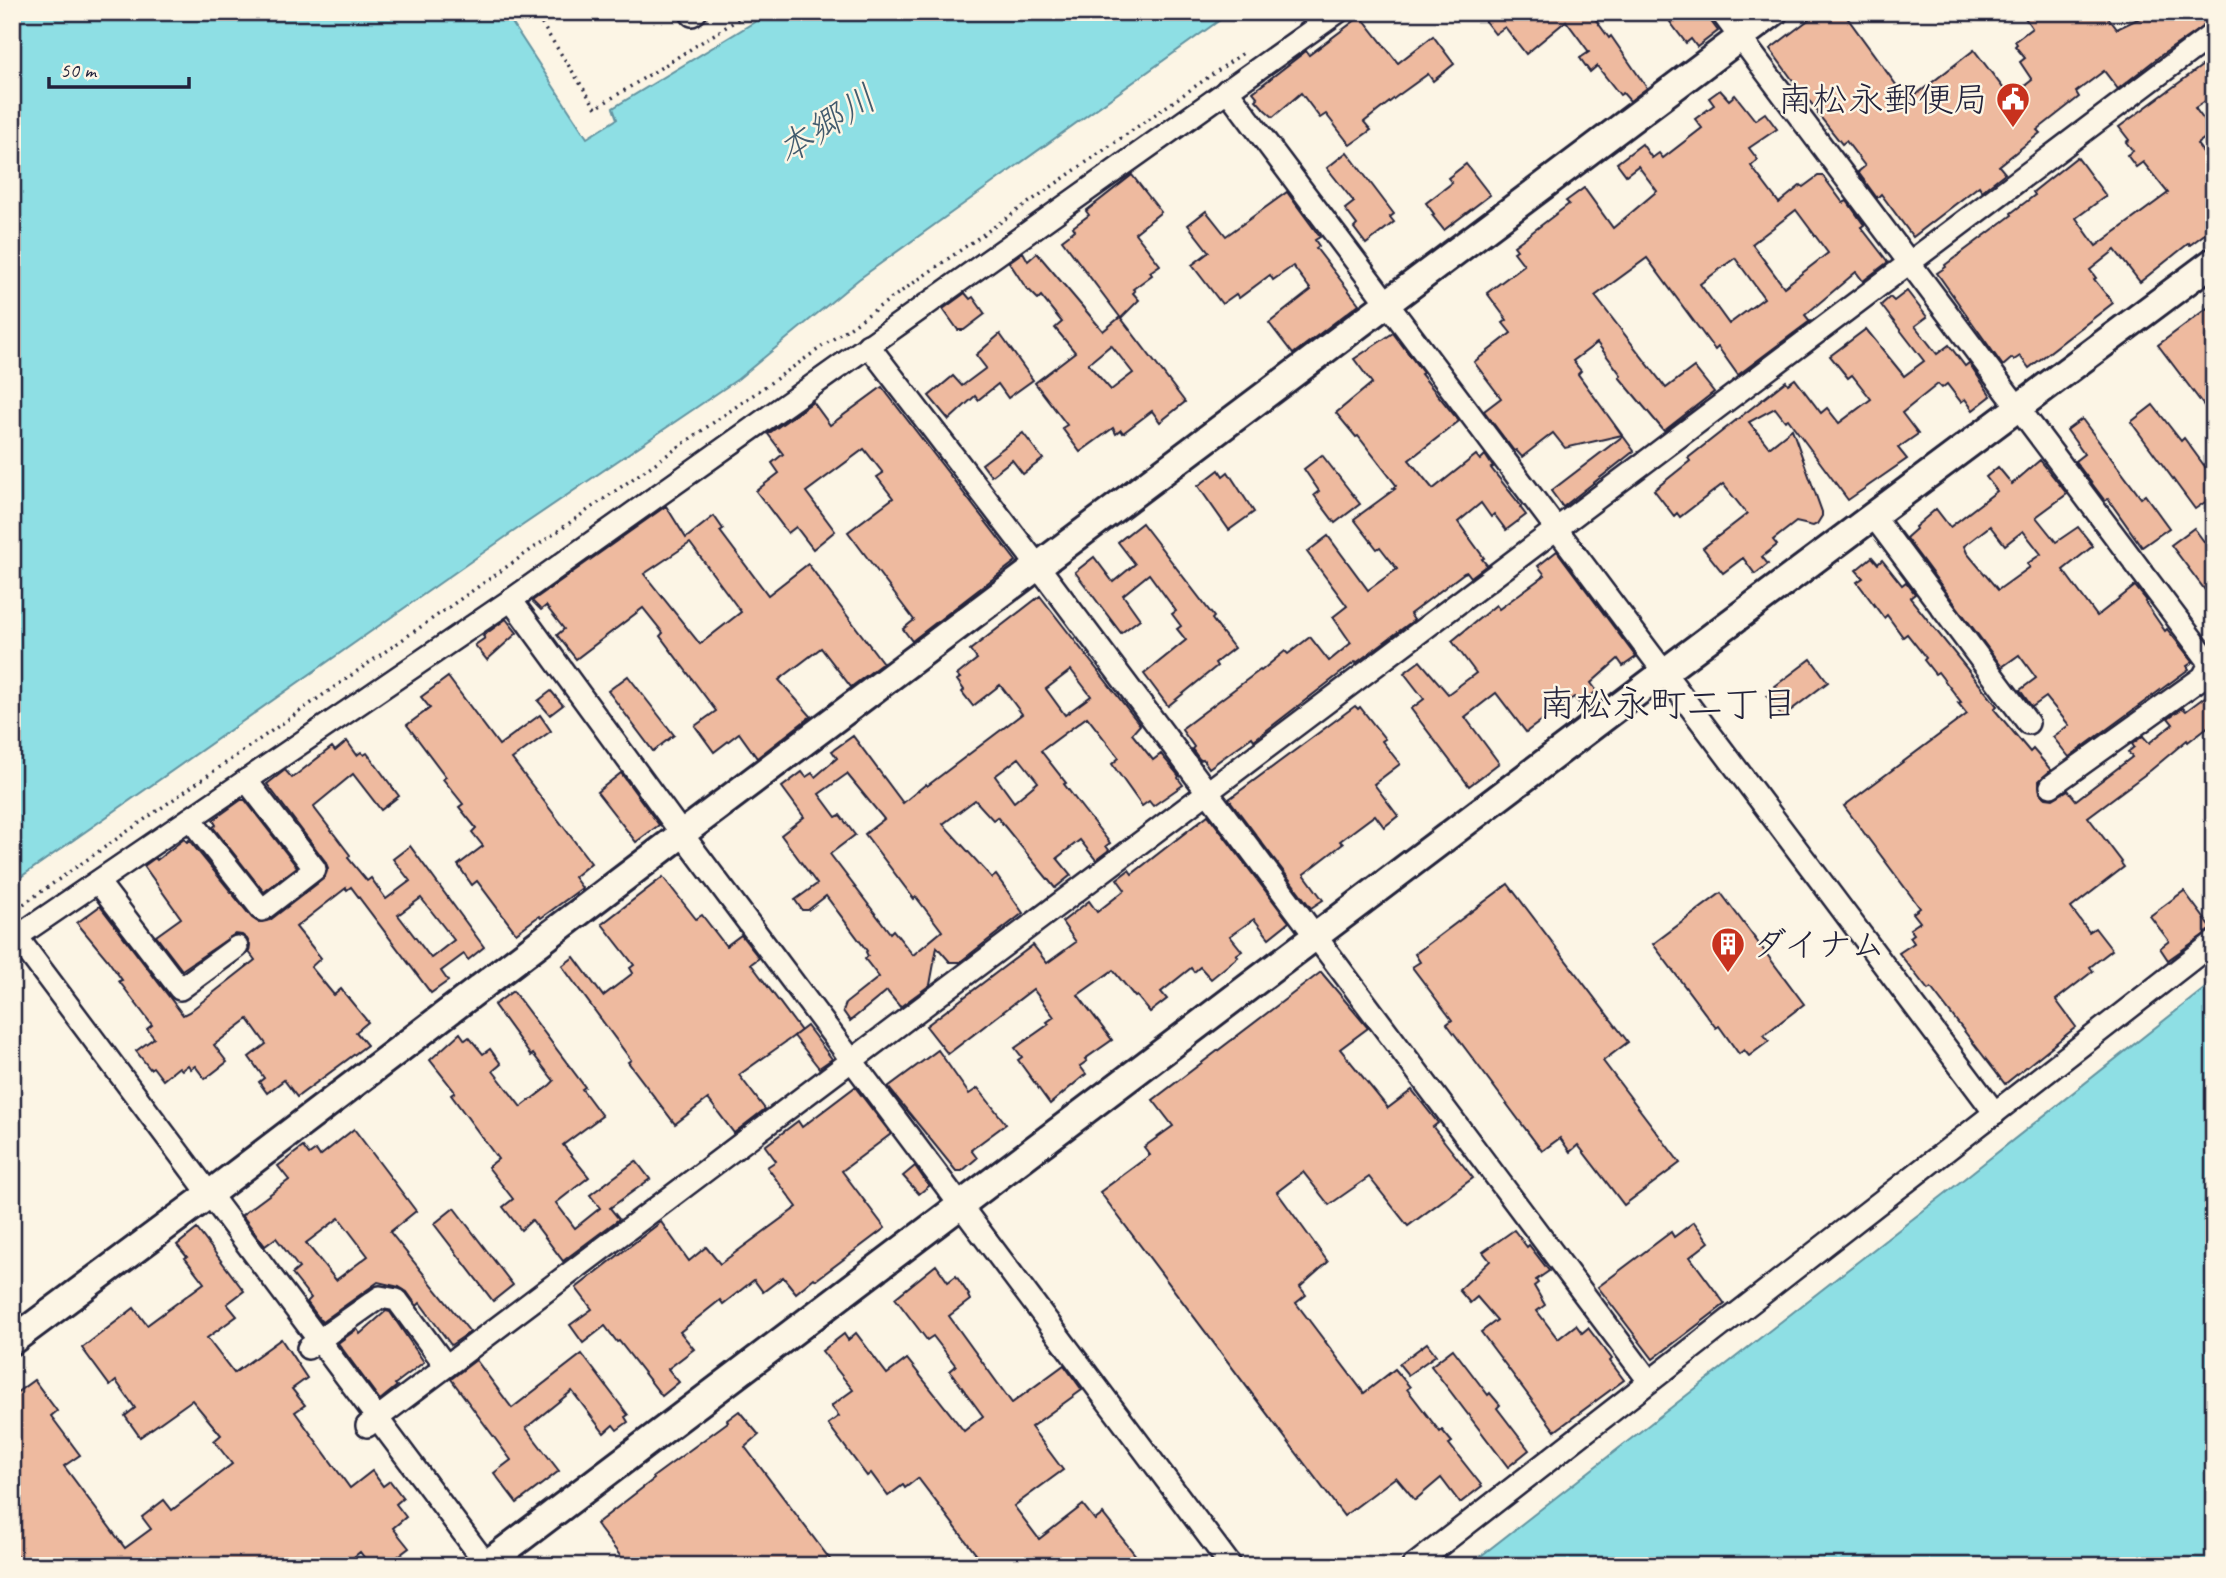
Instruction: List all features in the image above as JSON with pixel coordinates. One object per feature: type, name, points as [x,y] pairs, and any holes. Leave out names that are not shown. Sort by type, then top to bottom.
[{"type":"street","points":[[690,12],[692,15],[696,12]]},
{"type":"street","points":[[1338,12],[511,600],[15,938],[210,1194],[313,1344],[486,1565],[1663,673],[2214,261]]},
{"type":"street","points":[[1721,12],[1908,264],[2212,662],[2203,677],[2051,786]]},
{"type":"street","points":[[12,1341],[1774,12]]},
{"type":"street","points":[[372,1422],[2214,33]]},
{"type":"street","points":[[1227,90],[1995,1113]]},
{"type":"street","points":[[868,345],[1038,566],[1650,1381]]},
{"type":"street","points":[[1874,517],[2028,723]]},
{"type":"street","points":[[511,600],[682,834],[1231,1566]]},
{"type":"street","points":[[190,819],[262,910],[315,869],[246,780]]},
{"type":"street","points":[[98,882],[180,989],[237,947]]},
{"type":"street","points":[[1413,1566],[2214,942]]},
{"type":"street","points":[[313,1344],[380,1297],[397,1300],[446,1366]]},
{"type":"path","points":[[534,12],[596,108],[750,12]]},
{"type":"path","points":[[12,912],[1245,51]]},
{"type":"water","name":"本郷川","points":[[12,12],[505,12],[587,138],[617,119],[613,108],[771,12],[1231,12],[859,279],[738,379],[507,536],[12,883]]},
{"type":"water","points":[[2214,981],[2214,1566],[1468,1566],[1960,1182]]},
{"type":"building","points":[[1478,12],[1590,12],[1609,38],[1611,36],[1647,88],[1630,101],[1623,93],[1620,95],[1597,66],[1590,72],[1580,58],[1589,52],[1566,21],[1526,54],[1505,27],[1495,34]]},
{"type":"building","points":[[1682,12],[1704,12],[1718,31],[1697,47],[1691,39],[1686,43],[1670,22]]},
{"type":"building","points":[[1819,12],[1843,12],[1908,101],[1974,50],[2010,97],[2032,80],[2020,62],[2025,58],[2015,46],[2015,41],[2032,28],[2021,12],[2104,12],[2117,29],[2142,17],[2139,12],[2214,12],[2214,19],[2118,89],[2104,71],[2076,92],[2079,97],[2037,130],[2040,133],[1999,166],[2005,173],[1982,191],[1979,186],[1913,237],[1881,194],[1877,198],[1858,172],[1865,166],[1846,141],[1842,144],[1770,49]]},
{"type":"building","points":[[1361,16],[1398,63],[1433,36],[1454,64],[1433,81],[1428,74],[1396,97],[1364,122],[1371,130],[1350,145],[1326,114],[1320,118],[1301,93],[1273,117],[1256,100],[1258,98],[1253,92],[1306,51],[1309,55]]},
{"type":"building","points":[[2214,57],[2214,95],[2195,108],[2213,132],[2197,144],[2214,167],[2214,227],[2140,282],[2115,250],[2090,270],[2113,303],[2029,368],[2020,356],[2014,360],[2012,358],[2003,366],[1937,273],[2012,215],[2011,213],[2035,195],[2033,192],[2077,157],[2106,196],[2076,218],[2096,246],[2168,193],[2143,162],[2136,167],[2127,155],[2133,151],[2119,127]]},
{"type":"building","points":[[1720,90],[1729,100],[1735,95],[1755,120],[1765,113],[1777,129],[1749,148],[1758,160],[1751,166],[1779,203],[1801,185],[1803,187],[1818,176],[1823,176],[1843,203],[1847,201],[1864,225],[1861,227],[1888,262],[1863,281],[1856,272],[1805,315],[1810,321],[1738,375],[1718,347],[1715,350],[1647,258],[1595,296],[1666,388],[1694,367],[1714,392],[1664,431],[1619,377],[1621,375],[1597,343],[1573,361],[1581,371],[1578,374],[1622,435],[1565,448],[1553,433],[1522,457],[1514,451],[1484,411],[1501,398],[1474,362],[1511,333],[1503,323],[1507,320],[1487,293],[1524,265],[1514,252],[1517,250],[1514,246],[1569,204],[1566,201],[1584,188],[1613,228],[1657,191],[1638,166],[1626,175],[1617,163],[1642,144],[1652,158],[1659,153],[1663,158],[1702,128],[1695,119],[1714,105],[1709,98]],"holes":[[[1796,210],[1828,253],[1784,287],[1752,244]],[[1735,258],[1764,298],[1729,324],[1700,284]]]},
{"type":"building","points":[[1347,152],[1394,214],[1390,217],[1394,222],[1366,244],[1345,209],[1354,202],[1327,168]]},
{"type":"building","points":[[1466,164],[1490,195],[1444,230],[1426,203],[1452,183],[1448,178]]},
{"type":"building","points":[[1132,175],[1161,212],[1135,233],[1160,265],[1150,272],[1152,275],[1133,289],[1139,300],[1121,318],[1185,402],[1160,422],[1152,411],[1123,433],[1121,430],[1116,434],[1113,428],[1080,452],[1062,428],[1067,425],[1035,383],[1075,352],[1055,328],[1062,322],[1041,296],[1038,299],[1028,291],[1009,262],[1023,252],[1028,261],[1037,253],[1103,331],[1120,317],[1062,240],[1089,215],[1086,211]],"holes":[[[1111,345],[1133,373],[1111,390],[1088,364]]]},
{"type":"building","points":[[1287,192],[1320,237],[1315,240],[1319,246],[1316,248],[1359,304],[1293,354],[1269,323],[1311,290],[1293,266],[1273,280],[1270,275],[1239,298],[1236,294],[1222,304],[1192,265],[1209,252],[1188,225],[1206,211],[1226,236]]},
{"type":"building","points":[[1907,291],[1927,317],[1915,326],[1937,354],[1949,345],[1965,366],[1969,363],[1991,396],[1973,410],[1965,399],[1961,402],[1947,384],[1942,388],[1938,384],[1902,413],[1918,434],[1898,448],[1907,459],[1848,500],[1788,419],[1785,421],[1775,408],[1749,422],[1769,447],[1792,429],[1822,516],[1813,526],[1796,522],[1773,540],[1777,545],[1762,557],[1768,564],[1755,574],[1743,558],[1723,573],[1703,548],[1747,514],[1723,484],[1680,517],[1677,513],[1674,516],[1654,490],[1690,461],[1688,458],[1786,381],[1788,384],[1795,379],[1821,413],[1827,408],[1839,423],[1871,399],[1852,375],[1848,378],[1830,356],[1866,329],[1904,376],[1924,361],[1881,305],[1890,297],[1894,301]]},
{"type":"building","points":[[965,293],[970,299],[973,297],[985,314],[964,330],[958,330],[943,309]]},
{"type":"building","points":[[2214,303],[2214,419],[2158,345]]},
{"type":"building","points":[[1393,333],[1423,373],[1421,374],[1459,421],[1409,460],[1433,489],[1476,455],[1480,460],[1485,455],[1493,467],[1491,468],[1526,515],[1506,530],[1494,514],[1491,517],[1481,503],[1458,522],[1487,565],[1471,577],[1467,572],[1464,573],[1410,614],[1414,620],[1254,740],[1252,737],[1209,768],[1192,749],[1194,747],[1182,730],[1184,727],[1285,651],[1288,654],[1310,637],[1329,661],[1351,643],[1333,617],[1347,606],[1307,552],[1328,536],[1368,590],[1397,569],[1380,547],[1377,549],[1354,519],[1395,489],[1393,488],[1396,485],[1358,436],[1356,437],[1336,413],[1372,383],[1354,359]]},
{"type":"building","points":[[1000,334],[1033,380],[1008,398],[998,384],[978,400],[975,396],[949,420],[929,396],[953,376],[962,386],[986,368],[976,355]]},
{"type":"building","points":[[882,387],[1016,561],[912,641],[903,629],[914,620],[848,532],[893,498],[877,477],[883,473],[864,449],[806,492],[835,531],[813,549],[796,527],[788,533],[756,491],[779,473],[772,463],[783,454],[768,434],[813,402],[830,425]]},
{"type":"building","points":[[2153,405],[2181,441],[2184,438],[2214,479],[2214,496],[2195,509],[2131,422]]},
{"type":"building","points":[[2082,419],[2141,498],[2145,495],[2169,528],[2142,547],[2108,499],[2105,501],[2075,461],[2084,454],[2067,430]]},
{"type":"building","points":[[1023,433],[1043,459],[1023,474],[1012,460],[991,476],[982,464]]},
{"type":"building","points":[[1623,436],[1634,451],[1563,507],[1551,491]]},
{"type":"building","points":[[1322,455],[1360,504],[1335,523],[1314,495],[1319,491],[1304,469]]},
{"type":"building","points":[[2040,460],[2067,494],[2036,517],[2056,542],[2078,527],[2093,546],[2063,570],[2097,616],[2135,586],[2165,631],[2167,629],[2193,662],[2187,666],[2189,669],[2069,757],[2053,737],[2069,725],[2046,697],[2032,707],[2020,690],[2036,678],[2019,655],[2002,667],[1906,538],[1936,509],[1950,527],[1997,491],[1986,477],[1998,467],[2012,484]],"holes":[[[1990,526],[2005,545],[2023,531],[2041,554],[2027,564],[2030,567],[1998,590],[1964,546]]]},
{"type":"building","points":[[1219,470],[1223,476],[1228,472],[1254,512],[1229,530],[1198,486]]},
{"type":"building","points":[[666,506],[686,538],[714,516],[723,529],[720,531],[768,595],[808,564],[883,663],[851,687],[821,648],[779,680],[811,716],[757,758],[739,733],[714,752],[695,726],[716,711],[660,636],[663,633],[643,608],[576,659],[557,635],[564,629],[546,606],[541,610],[532,601]],"holes":[[[690,543],[741,612],[700,644],[644,574]]]},
{"type":"building","points":[[1142,523],[1214,617],[1212,619],[1234,648],[1215,663],[1217,666],[1168,706],[1144,674],[1186,640],[1177,629],[1181,626],[1172,614],[1176,611],[1149,574],[1123,595],[1140,619],[1121,633],[1075,572],[1094,557],[1113,582],[1135,564],[1118,542]]},
{"type":"building","points":[[2194,528],[2214,555],[2214,602],[2171,545]]},
{"type":"building","points":[[1557,551],[1636,657],[1623,666],[1618,659],[1591,683],[1597,691],[1580,704],[1574,697],[1526,732],[1496,693],[1465,717],[1499,763],[1469,786],[1411,709],[1424,699],[1404,673],[1420,661],[1448,694],[1476,673],[1452,641],[1496,605],[1499,609],[1545,575],[1538,566]]},
{"type":"building","points":[[1872,557],[1878,564],[1882,560],[1902,585],[1906,582],[1915,594],[1910,598],[1997,706],[1994,709],[2030,752],[2033,749],[2051,770],[2039,781],[2040,793],[2046,798],[2053,799],[2068,790],[2076,800],[2132,757],[2128,752],[2134,747],[2132,744],[2143,736],[2149,743],[2173,724],[2168,718],[2183,708],[2186,711],[2206,696],[2208,698],[2214,694],[2214,722],[2088,817],[2124,867],[2071,908],[2089,932],[2095,928],[2112,950],[2090,967],[2093,971],[2056,1000],[2076,1027],[2005,1084],[1931,988],[1928,990],[1899,953],[1914,943],[1910,937],[1914,934],[1910,929],[1920,922],[1913,913],[1920,908],[1844,806],[1967,714],[1958,703],[1961,702],[1938,672],[1935,674],[1907,634],[1903,637],[1887,615],[1884,618],[1857,582],[1863,578],[1856,570]]},
{"type":"building","points":[[1040,596],[1140,725],[1132,734],[1153,760],[1161,754],[1183,785],[1153,806],[1149,801],[1142,806],[1112,764],[1119,758],[1087,717],[1041,751],[1110,843],[1106,846],[1109,850],[1096,860],[1080,840],[1057,858],[1071,875],[1055,888],[997,817],[993,820],[975,800],[943,824],[992,878],[996,875],[1023,913],[960,962],[950,962],[937,947],[930,985],[900,1007],[887,991],[850,1021],[843,1011],[846,1003],[879,977],[865,959],[868,956],[867,951],[826,896],[808,910],[802,910],[795,900],[817,884],[781,835],[804,817],[782,787],[802,772],[806,777],[812,773],[815,777],[837,758],[832,751],[853,736],[903,803],[926,784],[927,786],[1022,714],[1000,685],[973,706],[957,680],[960,678],[957,675],[977,659],[970,650]],"holes":[[[1071,670],[1091,696],[1065,715],[1046,689]],[[1019,758],[1038,782],[1014,802],[995,776]],[[847,774],[884,819],[865,834],[942,931],[913,955],[893,930],[890,933],[830,854],[855,835],[840,815],[836,817],[819,794]]]},
{"type":"building","points":[[506,619],[517,633],[487,660],[475,645]]},
{"type":"building","points":[[1811,659],[1828,682],[1782,717],[1767,696],[1777,688],[1775,686]]},
{"type":"building","points":[[628,676],[674,735],[653,751],[608,691]]},
{"type":"building","points":[[448,677],[499,745],[540,715],[551,731],[512,759],[591,863],[574,877],[582,888],[516,933],[477,881],[472,885],[458,865],[483,846],[472,832],[476,828],[459,807],[463,804],[407,725],[430,708],[421,697]]},
{"type":"building","points":[[551,691],[563,705],[550,715],[538,701]]},
{"type":"building","points":[[1355,706],[1358,709],[1360,707],[1385,739],[1382,741],[1400,764],[1374,784],[1398,816],[1384,827],[1375,815],[1340,841],[1343,844],[1304,874],[1323,900],[1311,908],[1229,799]]},
{"type":"building","points":[[347,741],[357,755],[361,752],[364,755],[367,753],[399,796],[381,810],[353,774],[314,806],[350,855],[348,858],[367,881],[371,878],[386,899],[410,881],[393,859],[410,846],[484,947],[468,960],[464,954],[441,971],[448,981],[431,993],[351,887],[347,890],[346,888],[296,927],[321,958],[311,967],[334,995],[341,989],[368,1022],[356,1032],[367,1045],[297,1097],[284,1080],[267,1093],[259,1082],[264,1078],[249,1057],[266,1044],[248,1019],[214,1045],[227,1062],[205,1079],[195,1066],[191,1069],[188,1065],[182,1070],[179,1067],[163,1080],[136,1051],[154,1038],[147,1029],[152,1025],[119,981],[122,980],[107,959],[77,923],[100,906],[183,1015],[189,1012],[255,960],[249,952],[247,939],[235,934],[182,970],[156,936],[181,918],[144,866],[155,858],[157,860],[184,839],[187,842],[189,840],[252,918],[258,922],[270,920],[323,879],[328,868],[267,784],[285,770],[292,778],[332,747],[335,751]],"holes":[[[421,898],[454,940],[431,958],[398,915]]]},
{"type":"building","points":[[621,773],[659,825],[636,842],[597,792]]},
{"type":"building","points":[[241,800],[245,800],[297,867],[264,892],[213,827],[216,825],[213,820]]},
{"type":"building","points":[[1208,815],[1289,922],[1269,938],[1254,919],[1230,936],[1242,951],[1236,955],[1238,957],[1211,979],[1200,967],[1194,972],[1191,968],[1161,992],[1167,999],[1150,1012],[1113,970],[1078,995],[1112,1040],[1085,1059],[1087,1061],[1080,1066],[1086,1074],[1050,1104],[1018,1060],[1022,1057],[1015,1048],[1049,1024],[1047,1022],[1054,1017],[1033,989],[948,1054],[926,1026],[1033,945],[1047,963],[1076,942],[1062,922],[1089,901],[1097,912],[1125,890],[1117,879],[1129,870],[1132,874]]},
{"type":"building","points":[[663,877],[696,919],[702,915],[726,946],[741,935],[759,958],[751,964],[801,1031],[739,1075],[765,1109],[734,1133],[708,1099],[675,1124],[628,1062],[631,1060],[562,966],[574,957],[603,996],[633,973],[630,968],[634,965],[602,924]]},
{"type":"building","points":[[1508,884],[1628,1042],[1603,1061],[1680,1163],[1624,1205],[1578,1145],[1570,1152],[1560,1138],[1542,1151],[1447,1024],[1452,1020],[1412,967],[1420,962],[1415,954]]},
{"type":"building","points":[[2184,891],[2212,929],[2168,960],[2160,948],[2169,941],[2150,916]]},
{"type":"building","name":"ダイナム","points":[[1721,893],[1804,1004],[1764,1035],[1769,1041],[1749,1056],[1744,1050],[1739,1054],[1719,1026],[1716,1028],[1653,944]]},
{"type":"building","points":[[1321,972],[1368,1028],[1340,1049],[1388,1108],[1412,1090],[1438,1123],[1433,1127],[1473,1178],[1408,1226],[1369,1177],[1329,1205],[1303,1172],[1277,1192],[1328,1262],[1300,1287],[1306,1295],[1296,1303],[1364,1393],[1395,1369],[1410,1387],[1407,1389],[1440,1432],[1442,1430],[1452,1442],[1449,1444],[1482,1486],[1460,1503],[1441,1478],[1415,1500],[1396,1477],[1344,1516],[1100,1192],[1150,1155],[1144,1147],[1173,1126],[1153,1100]]},
{"type":"building","points":[[513,991],[585,1087],[582,1089],[602,1116],[563,1145],[589,1177],[556,1203],[575,1228],[600,1208],[590,1195],[636,1161],[650,1179],[610,1208],[619,1219],[563,1261],[532,1220],[521,1230],[503,1207],[513,1199],[488,1167],[498,1159],[451,1095],[455,1092],[430,1060],[460,1033],[465,1040],[469,1037],[483,1054],[490,1049],[501,1064],[493,1071],[521,1107],[550,1085],[554,1081],[533,1054],[531,1056],[494,1005]]},
{"type":"building","points":[[807,1026],[832,1059],[819,1068],[794,1036]]},
{"type":"building","points":[[938,1050],[969,1094],[978,1088],[1006,1124],[971,1150],[977,1158],[962,1171],[956,1171],[888,1087]]},
{"type":"building","points":[[855,1087],[891,1134],[842,1171],[885,1228],[796,1293],[783,1277],[763,1292],[754,1280],[723,1304],[720,1300],[680,1332],[694,1349],[668,1369],[679,1382],[662,1396],[605,1326],[583,1343],[570,1325],[592,1309],[576,1288],[661,1222],[689,1261],[706,1247],[720,1264],[797,1207],[767,1167],[776,1161],[765,1146],[798,1121],[802,1127]]},
{"type":"building","points":[[354,1129],[416,1211],[390,1232],[470,1332],[451,1345],[420,1303],[417,1306],[407,1292],[399,1287],[378,1282],[322,1322],[307,1302],[311,1298],[292,1274],[299,1268],[276,1238],[265,1246],[242,1215],[289,1180],[278,1166],[303,1147],[309,1155],[316,1150],[320,1156]],"holes":[[[339,1218],[368,1256],[336,1280],[306,1243]]]},
{"type":"building","points":[[915,1166],[929,1186],[919,1194],[903,1176]]},
{"type":"building","points":[[454,1208],[513,1285],[493,1301],[434,1224]]},
{"type":"building","points":[[1694,1222],[1709,1242],[1690,1257],[1725,1304],[1653,1359],[1598,1287],[1671,1232],[1674,1237]]},
{"type":"building","points":[[197,1229],[244,1291],[227,1304],[237,1316],[207,1338],[234,1373],[281,1339],[307,1378],[292,1389],[305,1405],[295,1412],[350,1488],[372,1471],[383,1486],[390,1481],[403,1498],[396,1504],[406,1517],[393,1528],[409,1548],[385,1566],[379,1558],[370,1565],[360,1552],[343,1566],[24,1566],[12,1550],[12,1396],[34,1380],[57,1411],[51,1416],[80,1455],[64,1466],[125,1548],[151,1529],[142,1517],[164,1500],[172,1510],[232,1464],[214,1441],[221,1435],[192,1400],[140,1437],[125,1416],[135,1408],[116,1381],[110,1386],[82,1348],[134,1308],[147,1325],[204,1283],[177,1245]]},
{"type":"building","points":[[1514,1230],[1549,1271],[1536,1280],[1538,1283],[1534,1286],[1545,1305],[1537,1311],[1558,1339],[1576,1325],[1582,1333],[1588,1328],[1624,1380],[1555,1431],[1481,1332],[1497,1320],[1477,1297],[1470,1303],[1459,1290],[1490,1261],[1483,1252]]},
{"type":"building","points":[[936,1265],[948,1282],[956,1276],[969,1295],[970,1300],[949,1316],[1012,1403],[1064,1365],[1082,1390],[1031,1427],[1063,1470],[1014,1506],[1039,1539],[1083,1505],[1095,1520],[1103,1514],[1144,1566],[985,1566],[918,1478],[888,1496],[871,1473],[867,1476],[828,1424],[839,1416],[831,1406],[853,1390],[822,1351],[844,1334],[848,1340],[856,1333],[887,1374],[907,1359],[964,1431],[983,1416],[950,1371],[956,1366],[933,1336],[927,1340],[895,1298]]},
{"type":"building","points":[[386,1311],[390,1312],[424,1362],[395,1384],[397,1386],[380,1400],[338,1343],[357,1329],[360,1334]]},
{"type":"building","points":[[1427,1343],[1436,1355],[1408,1375],[1399,1364]]},
{"type":"building","points":[[1453,1349],[1488,1395],[1490,1393],[1500,1405],[1497,1408],[1529,1450],[1508,1467],[1431,1366]]},
{"type":"building","points":[[582,1354],[628,1415],[625,1417],[628,1422],[617,1430],[613,1425],[604,1433],[572,1391],[526,1428],[559,1471],[517,1503],[494,1473],[511,1460],[451,1379],[476,1360],[512,1408]]},
{"type":"building","points":[[739,1411],[759,1435],[745,1447],[835,1566],[628,1566],[596,1524]]},
{"type":"place","name":"南松永郵便局","points":[[2013,129]]},
{"type":"place","name":"ダイナム","points":[[1728,974]]},
{"type":"district","name":"南松永町二丁目","points":[[1668,703]]}]
